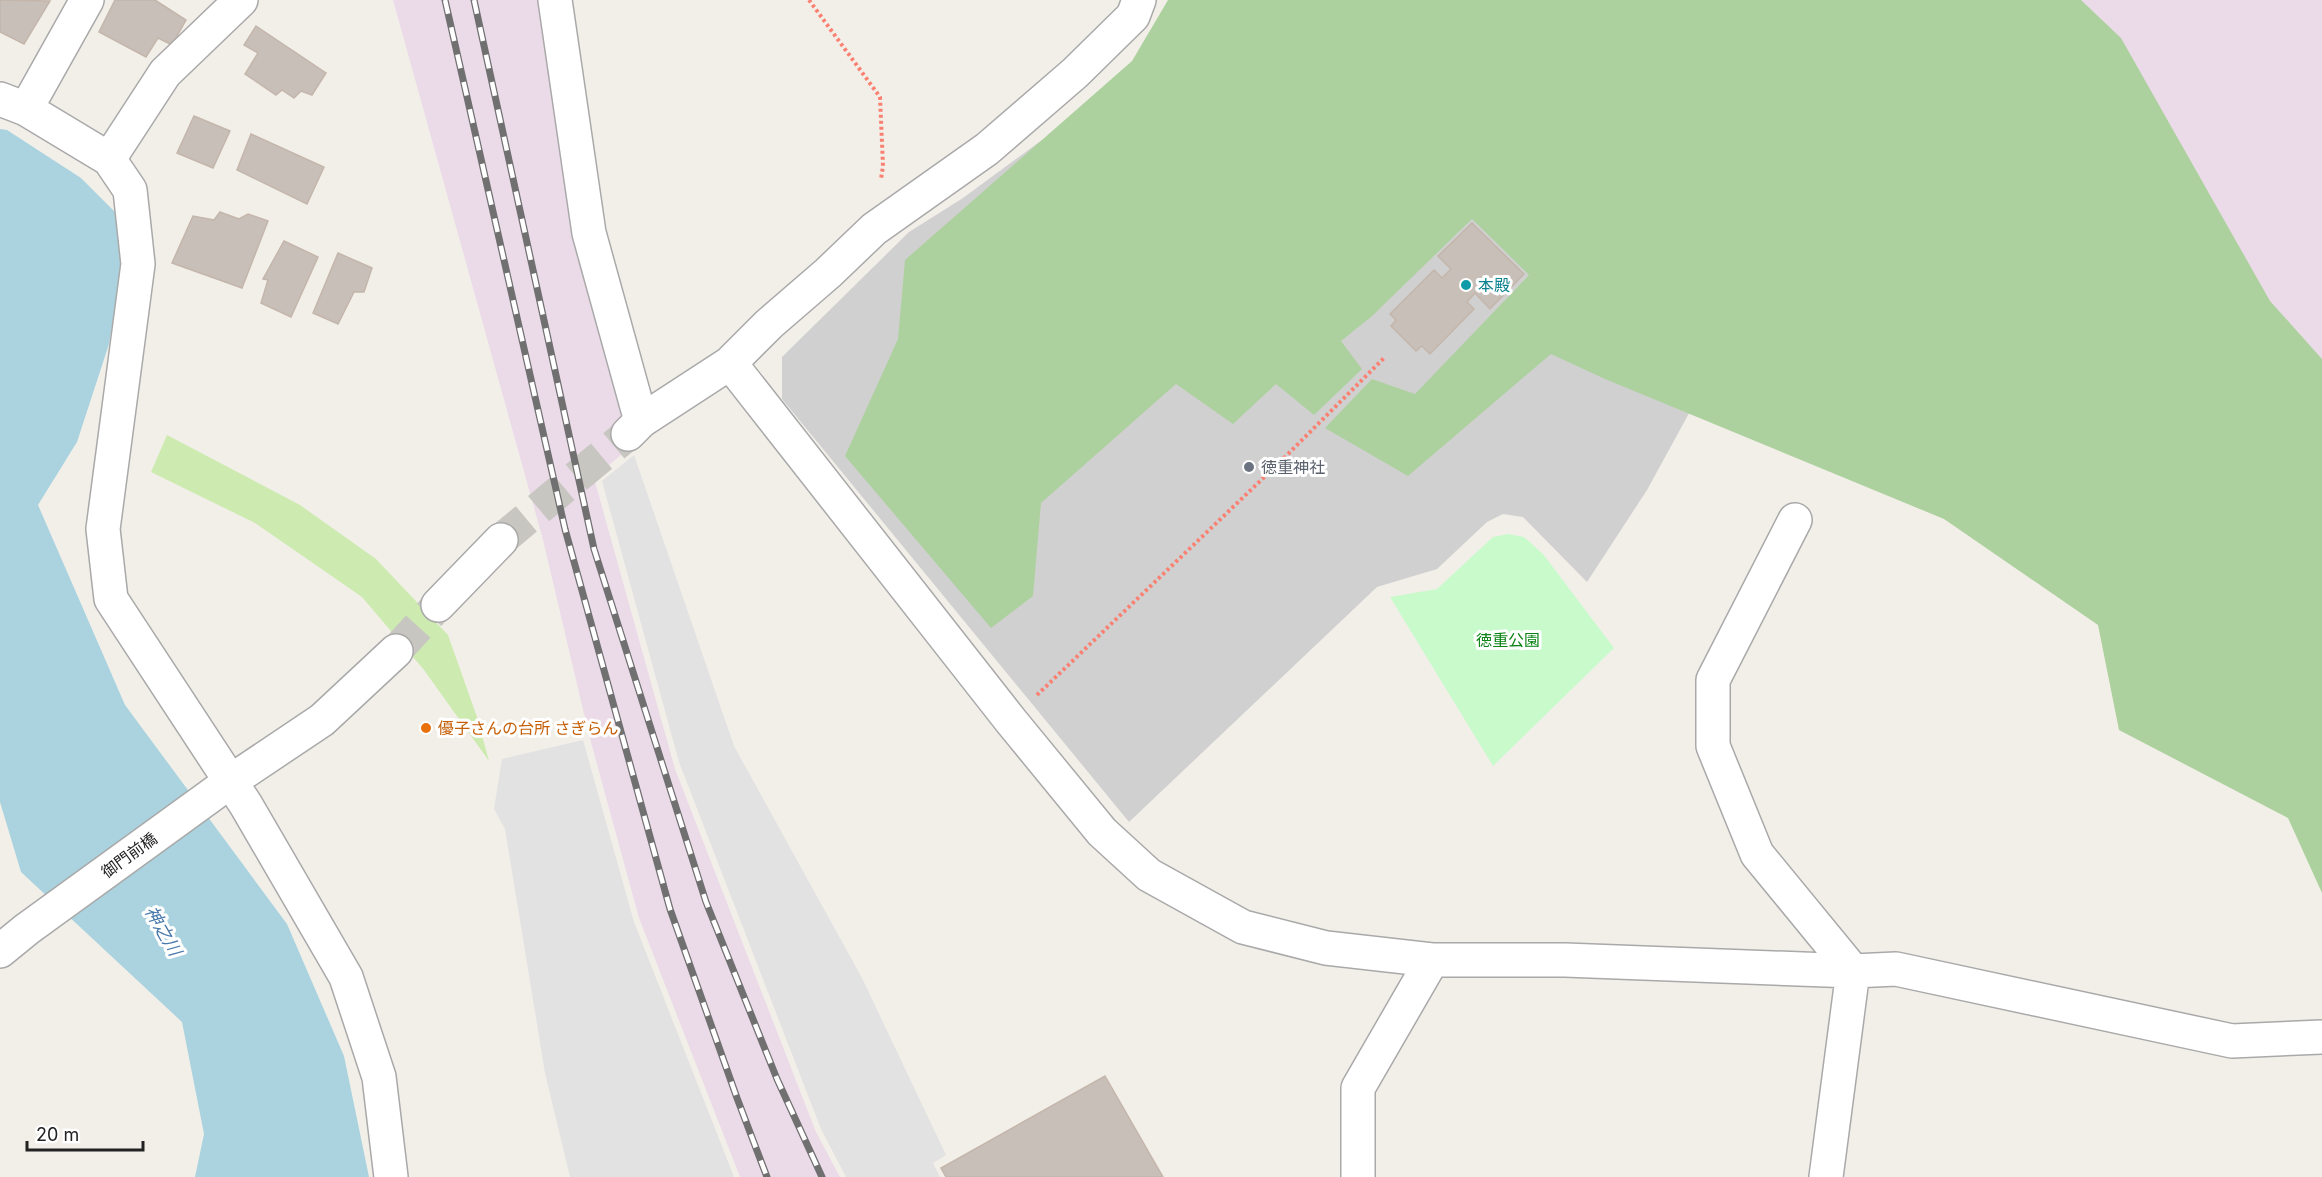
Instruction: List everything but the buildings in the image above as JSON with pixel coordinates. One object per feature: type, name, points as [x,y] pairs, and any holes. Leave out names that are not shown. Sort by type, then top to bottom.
[{"type":"street","points":[[87,0],[13,104],[109,159],[130,190],[138,264],[103,529],[111,598],[219,789],[346,976],[379,1077],[391,1177]]},
{"type":"street","points":[[109,159],[165,73],[242,0]]},
{"type":"street","points":[[555,0],[589,233],[634,428],[730,363],[769,324],[874,229],[987,149],[1075,73],[1132,16],[1139,0]]},
{"type":"street","points":[[730,363],[1011,721],[1102,832],[1149,875],[1243,927],[1326,948],[1432,960],[1565,960],[1853,971],[1896,969],[2232,1041],[2322,1037]]},
{"type":"street","points":[[1795,520],[1713,680],[1713,746],[1757,854],[1853,971],[1826,1177]]},
{"type":"street","points":[[438,605],[501,540]]},
{"type":"street","name":"御門前橋","points":[[0,951],[219,789],[322,720],[396,651]]},
{"type":"street","points":[[1358,1177],[1358,1088],[1432,960]]},
{"type":"path","points":[[809,0],[880,97],[883,166],[874,229]]},
{"type":"path","points":[[1061,671],[1280,462],[1384,358]]},
{"type":"shaded area","points":[[393,0],[540,0],[630,447],[594,478],[675,769],[816,1132],[840,1177],[740,1177],[639,918],[589,735],[543,540]]},
{"type":"shaded area","points":[[2053,0],[2322,0],[2322,412]]},
{"type":"shaded area","name":"徳重神社","points":[[1042,140],[1462,209],[1699,395],[1647,490],[1587,582],[1523,517],[1503,514],[1487,522],[1437,569],[1377,587],[1129,822],[782,399],[782,357],[909,232],[963,198]]},
{"type":"shaded area","points":[[634,455],[734,746],[862,978],[946,1155],[933,1163],[940,1177],[846,1177],[821,1129],[679,762],[602,481]]},
{"type":"shaded area","points":[[583,740],[634,922],[734,1177],[570,1177],[545,1073],[505,829],[494,809],[502,759]]},
{"type":"green space","points":[[1168,0],[2081,0],[2121,38],[2270,301],[2322,359],[2322,893],[2288,818],[2119,730],[2098,625],[1944,519],[1605,379],[1551,354],[1408,476],[1325,428],[1372,379],[1415,394],[1529,275],[1472,219],[1371,317],[1341,341],[1362,369],[1314,415],[1276,384],[1233,424],[1176,384],[1041,503],[1033,596],[991,628],[845,456],[898,339],[905,260],[1132,61]]},
{"type":"green space","points":[[167,435],[300,505],[376,559],[448,635],[477,717],[489,761],[424,670],[362,597],[255,523],[151,472]]},
{"type":"green space","name":"徳重公園","points":[[1508,534],[1524,537],[1543,554],[1614,648],[1493,766],[1390,597],[1437,589],[1493,537]]},
{"type":"water","name":"神之川","points":[[0,129],[7,130],[81,178],[129,226],[109,344],[77,442],[38,505],[125,705],[287,924],[344,1056],[369,1177],[195,1177],[204,1134],[182,1022],[21,872],[0,802]]},
{"type":"tunnel","points":[[501,540],[628,434]]},
{"type":"tunnel","points":[[396,651],[438,605]]},
{"type":"railway","points":[[445,0],[565,529],[670,909],[767,1177]]},
{"type":"railway","points":[[474,0],[594,549],[706,902],[777,1079],[822,1177]]},
{"type":"place","name":"本殿","points":[[1466,285]]},
{"type":"place","name":"徳重神社","points":[[1249,467]]},
{"type":"place","name":"優子さんの台所 さぎらん","points":[[426,728]]}]
